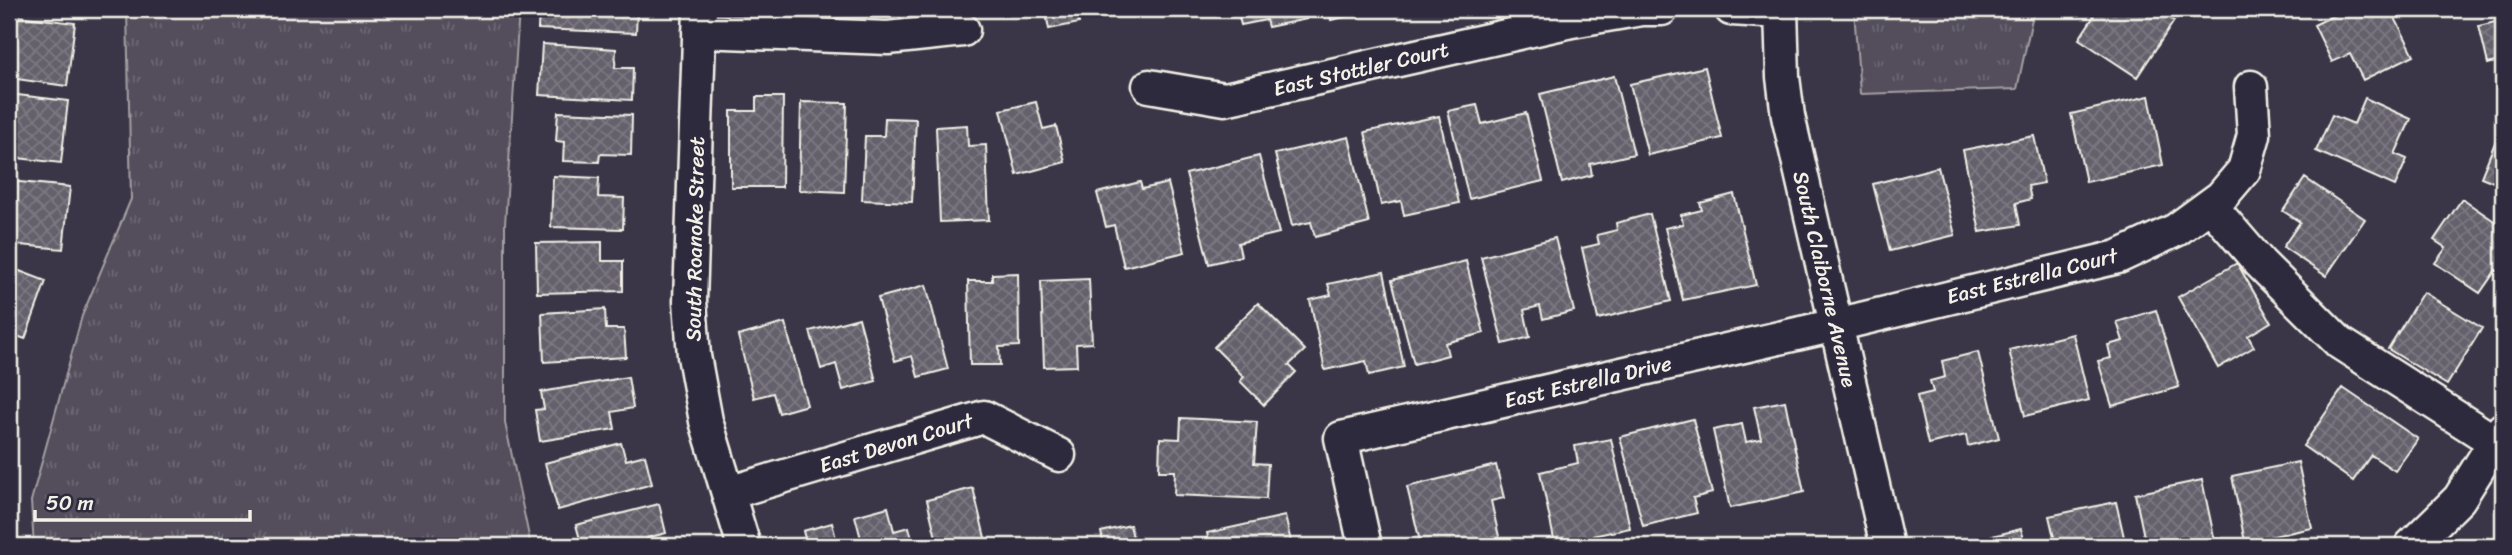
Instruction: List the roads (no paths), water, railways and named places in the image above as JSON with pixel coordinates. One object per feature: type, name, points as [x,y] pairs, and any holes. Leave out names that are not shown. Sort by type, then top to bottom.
[{"type":"street","name":"East Stottler Court","points":[[1149,86],[1225,99],[1571,15],[1662,9]]},
{"type":"street","points":[[1731,9],[1781,11]]},
{"type":"street","name":"South Claiborne Avenue","points":[[1781,11],[1783,77],[1788,116],[1887,546]]},
{"type":"street","points":[[700,20],[888,38],[963,30]]},
{"type":"street","name":"South Roanoke Street","points":[[700,20],[690,301],[693,342],[706,421],[744,546]]},
{"type":"street","name":"East Estrella Court","points":[[1836,325],[2118,257],[2176,230],[2221,197],[2244,170],[2254,135],[2251,87]]},
{"type":"street","points":[[2210,205],[2260,262],[2340,344],[2499,436],[2459,499],[2411,546]]},
{"type":"street","name":"East Estrella Drive","points":[[1365,546],[1341,438],[1836,325]]},
{"type":"street","name":"East Devon Court","points":[[728,494],[984,417],[1059,455]]}]
